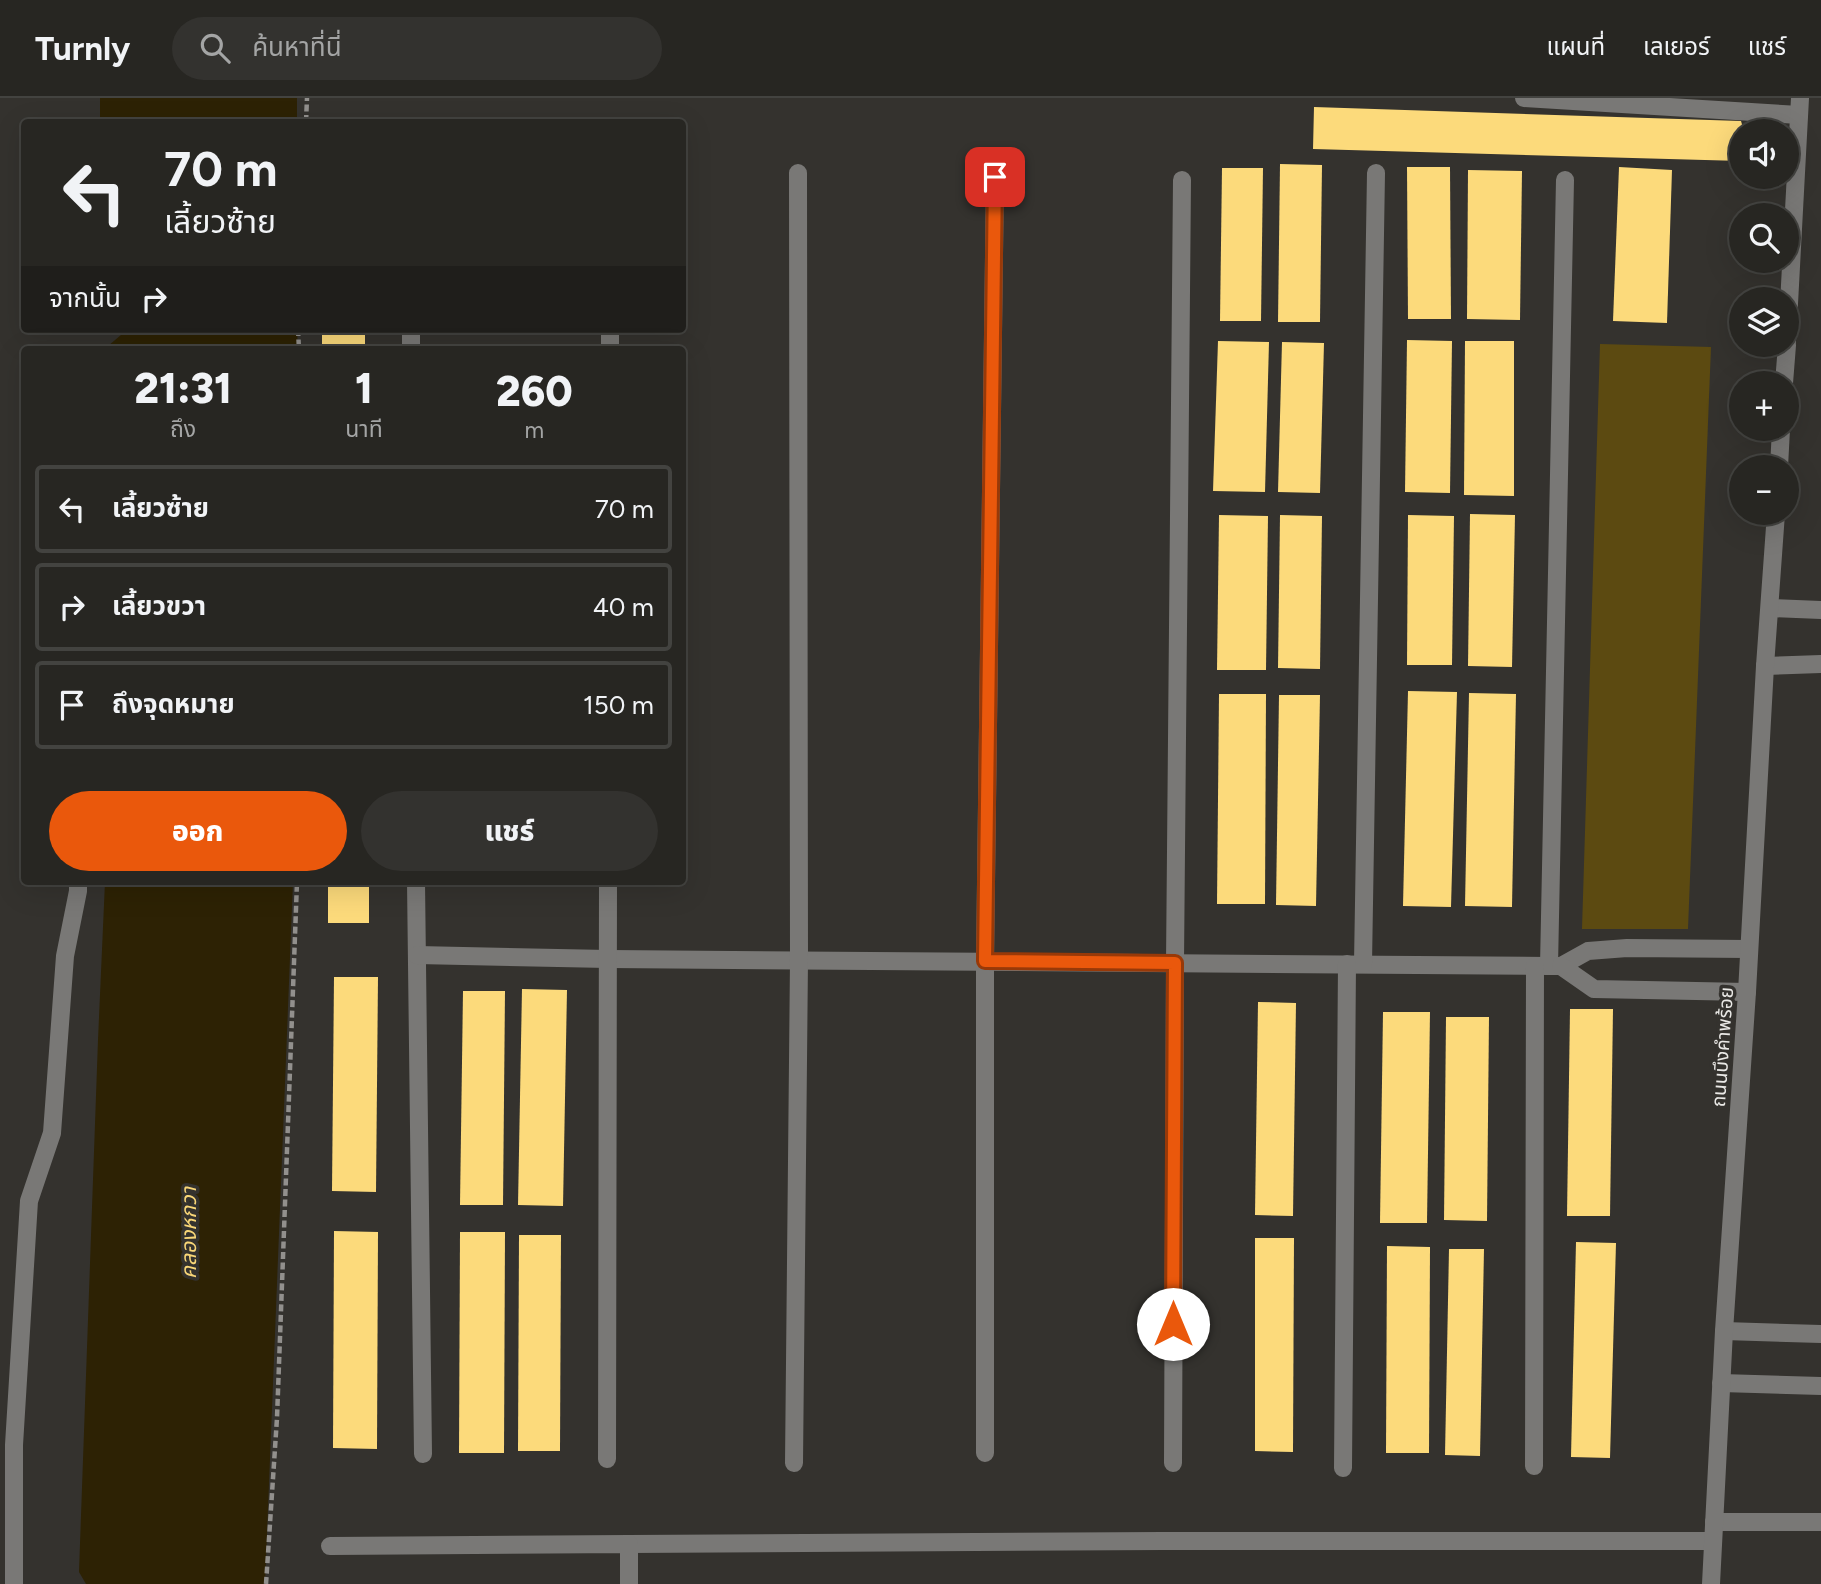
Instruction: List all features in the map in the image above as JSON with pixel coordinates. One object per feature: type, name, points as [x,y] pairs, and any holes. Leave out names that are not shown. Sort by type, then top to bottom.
[{"type":"street","points":[[1524,98],[1800,106],[1790,287]]},
{"type":"street","points":[[794,1463],[799,960],[798,173]]},
{"type":"street","points":[[1343,1468],[1376,173]]},
{"type":"street","points":[[985,1453],[985,961],[995,177]]},
{"type":"street","points":[[1173,1463],[1182,180]]},
{"type":"street","points":[[1534,1466],[1565,180]]},
{"type":"street","name":"ถนนบึงคำพร้อย","points":[[1711,1584],[1724,1331],[1775,525]]},
{"type":"street","points":[[1769,608],[1821,610]]},
{"type":"street","points":[[1765,666],[1821,664]]},
{"type":"street","points":[[14,1584],[14,1445],[29,1201],[52,1133],[65,956],[78,885]]},
{"type":"street","points":[[416,885],[423,1454]]},
{"type":"street","points":[[607,1458],[608,885]]},
{"type":"street","points":[[416,955],[608,959],[1548,966],[1588,951],[1627,948],[1749,949]]},
{"type":"street","points":[[1548,966],[1594,989],[1747,992]]},
{"type":"street","points":[[1724,1331],[1821,1334]]},
{"type":"street","points":[[1721,1383],[1821,1386]]},
{"type":"street","points":[[330,1546],[1149,1541],[1713,1531],[1821,1522]]},
{"type":"street","points":[[629,1544],[629,1584]]},
{"type":"path","points":[[306,119],[307,98]]},
{"type":"path","points":[[266,1584],[277,1418],[297,885]]},
{"type":"shaded area","points":[[1600,344],[1711,347],[1688,929],[1582,929]]},
{"type":"water","points":[[100,98],[297,98],[297,119],[100,119]]},
{"type":"water","points":[[123,333],[297,333],[298,346],[108,346]]},
{"type":"water","name":"คลองหกวา","points":[[105,885],[293,885],[265,1584],[86,1584],[79,1572]]},
{"type":"building","points":[[1314,107],[1729,121],[1729,161],[1313,149]]},
{"type":"building","points":[[1280,164],[1322,165],[1320,322],[1278,322]]},
{"type":"building","points":[[1407,167],[1450,167],[1451,319],[1408,319]]},
{"type":"building","points":[[1619,167],[1672,170],[1667,323],[1613,321]]},
{"type":"building","points":[[1222,168],[1263,168],[1261,321],[1220,321]]},
{"type":"building","points":[[1468,170],[1522,171],[1520,320],[1467,319]]},
{"type":"building","points":[[322,333],[365,333],[365,346],[322,346]]},
{"type":"building","points":[[1407,340],[1452,341],[1450,493],[1405,492]]},
{"type":"building","points":[[1218,341],[1269,342],[1265,492],[1213,491]]},
{"type":"building","points":[[1465,341],[1514,341],[1514,496],[1464,495]]},
{"type":"building","points":[[1282,342],[1324,343],[1320,493],[1278,492]]},
{"type":"building","points":[[1470,514],[1515,515],[1512,667],[1468,666]]},
{"type":"building","points":[[1219,515],[1268,516],[1266,670],[1217,670]]},
{"type":"building","points":[[1280,515],[1322,516],[1320,669],[1278,668]]},
{"type":"building","points":[[1408,515],[1454,516],[1452,665],[1407,665]]},
{"type":"building","points":[[1408,691],[1457,692],[1451,907],[1403,906]]},
{"type":"building","points":[[1469,693],[1516,694],[1512,907],[1465,906]]},
{"type":"building","points":[[1219,694],[1266,694],[1265,904],[1217,904]]},
{"type":"building","points":[[1279,695],[1320,695],[1316,906],[1276,905]]},
{"type":"building","points":[[328,885],[369,885],[369,923],[328,923]]},
{"type":"building","points":[[334,977],[378,977],[376,1192],[332,1191]]},
{"type":"building","points":[[522,989],[567,990],[563,1206],[518,1205]]},
{"type":"building","points":[[463,991],[505,991],[503,1205],[460,1205]]},
{"type":"building","points":[[1258,1002],[1296,1003],[1293,1216],[1255,1215]]},
{"type":"building","points":[[1570,1009],[1613,1009],[1610,1216],[1567,1216]]},
{"type":"building","points":[[1383,1012],[1430,1012],[1427,1223],[1380,1223]]},
{"type":"building","points":[[1446,1017],[1489,1017],[1487,1221],[1444,1220]]},
{"type":"building","points":[[334,1231],[378,1232],[377,1449],[333,1448]]},
{"type":"building","points":[[460,1232],[505,1232],[504,1453],[459,1453]]},
{"type":"building","points":[[519,1235],[561,1235],[560,1451],[518,1451]]},
{"type":"building","points":[[1255,1238],[1294,1238],[1293,1452],[1255,1451]]},
{"type":"building","points":[[1576,1242],[1616,1243],[1610,1458],[1571,1457]]},
{"type":"building","points":[[1387,1246],[1430,1247],[1429,1453],[1386,1453]]},
{"type":"building","points":[[1449,1249],[1484,1249],[1480,1456],[1445,1455]]},
{"type":"route","points":[[995,177],[985,961],[1175,963],[1173,1324]]}]
